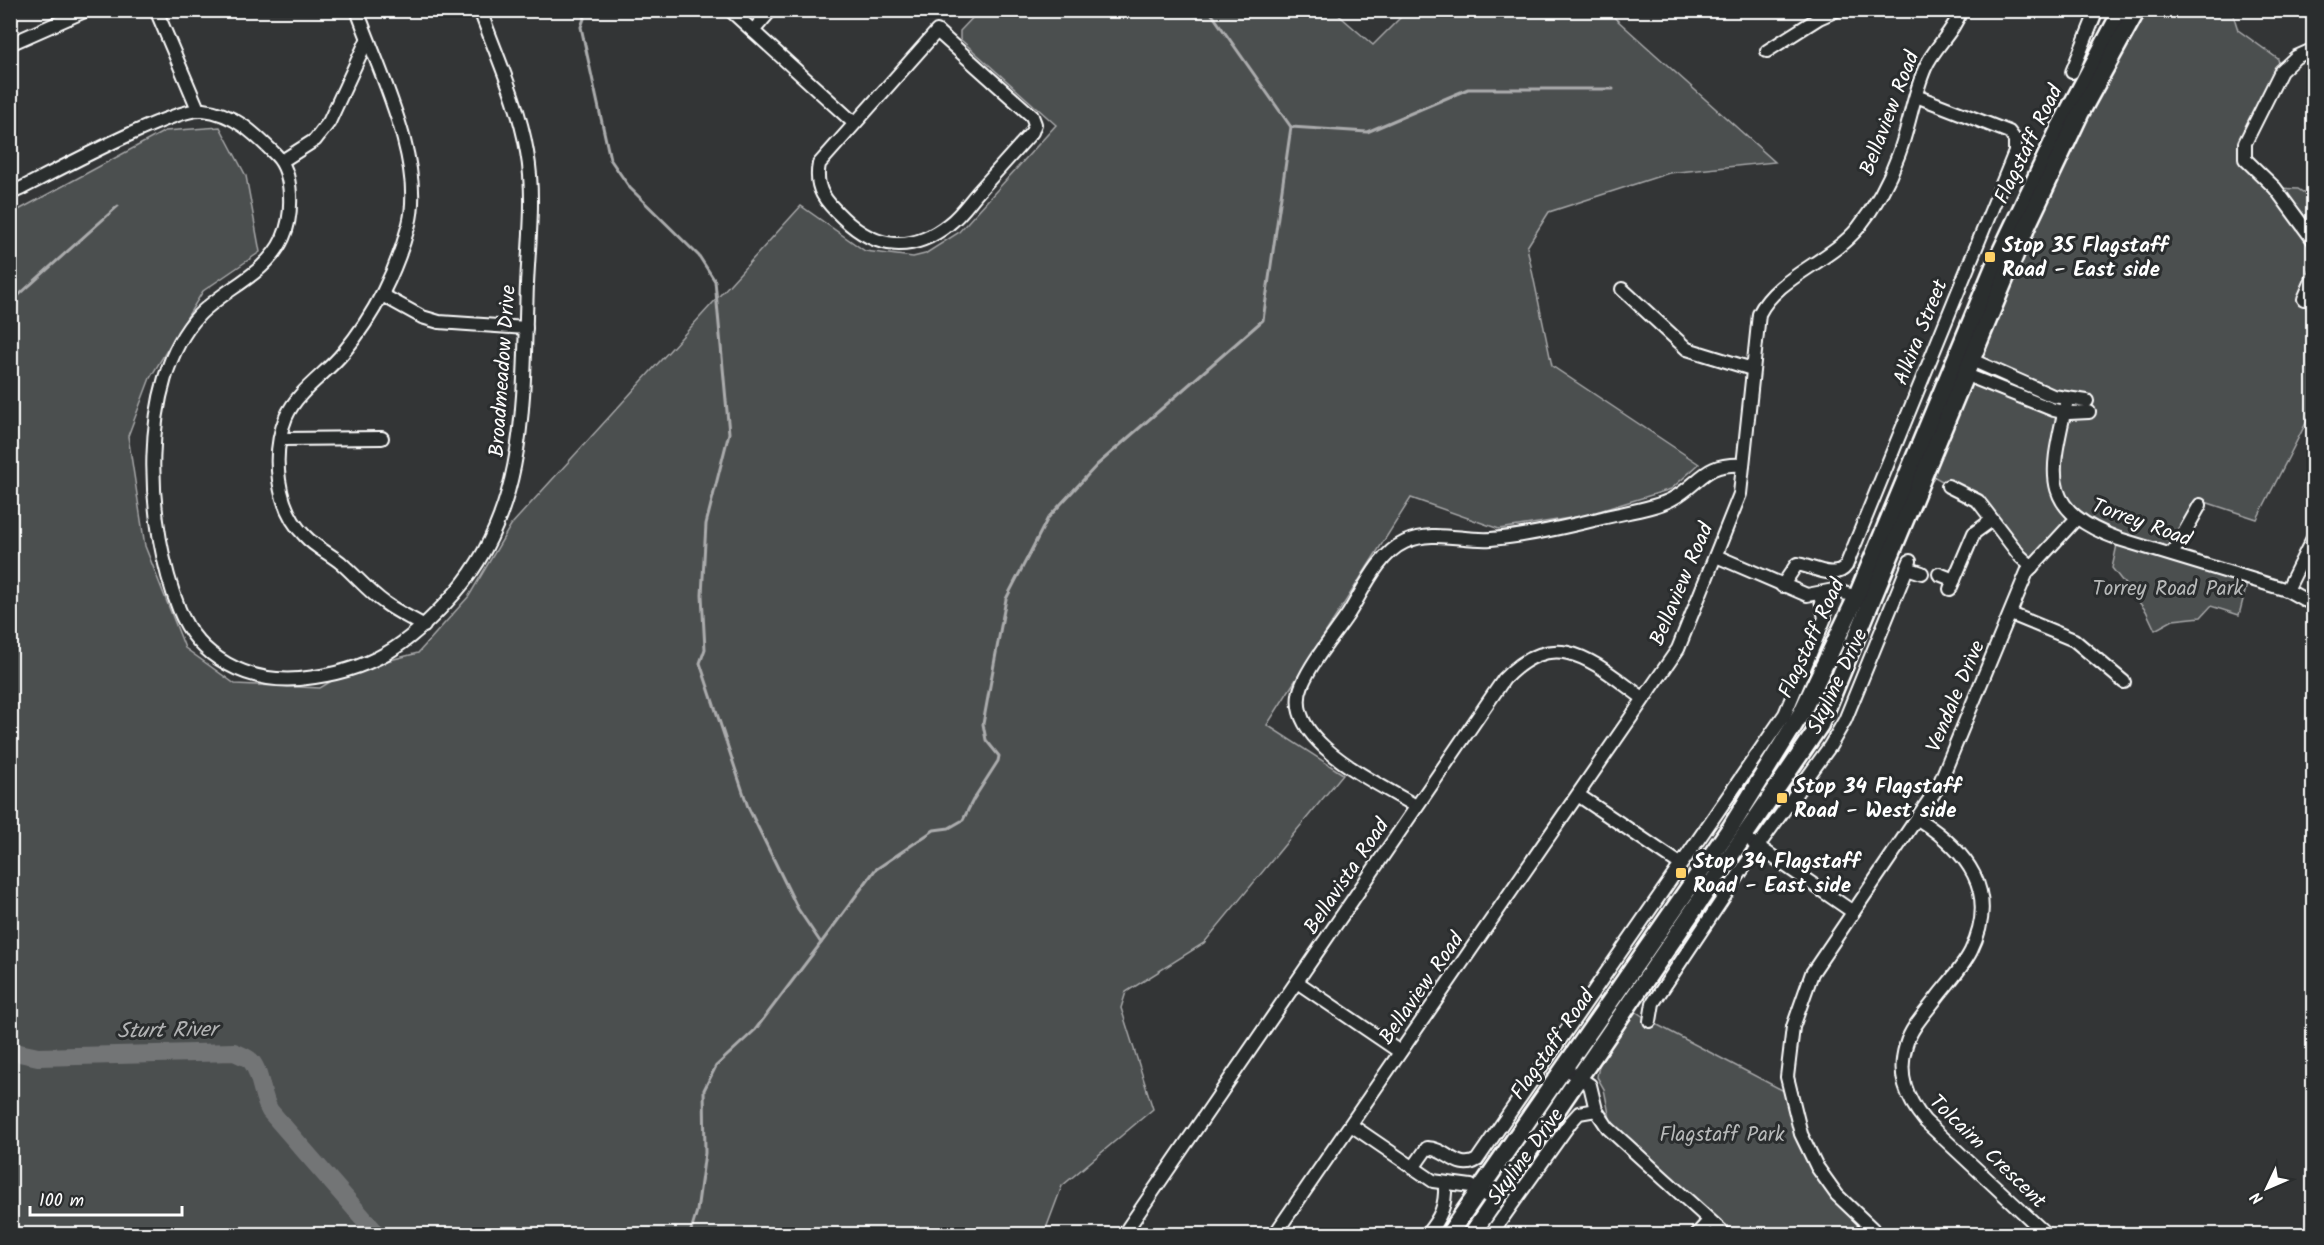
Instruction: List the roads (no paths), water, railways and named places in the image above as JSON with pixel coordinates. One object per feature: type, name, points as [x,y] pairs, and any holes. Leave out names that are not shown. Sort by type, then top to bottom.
[{"type":"main road","name":"Flagstaff Road","points":[[1449,1234],[1731,827],[1802,712],[1864,599],[2019,213],[2122,10]]},
{"type":"main road","name":"Flagstaff Road","points":[[1960,364],[2064,147],[2137,10]]},
{"type":"main road","name":"Flagstaff Road","points":[[1472,1234],[1578,1077],[1752,842],[1820,725],[1845,670],[1864,599]]},
{"type":"street","points":[[10,44],[87,10]]},
{"type":"street","points":[[156,10],[198,109]]},
{"type":"street","points":[[357,10],[411,166],[413,195],[409,224],[382,294],[343,354],[302,394],[286,416],[281,439],[281,499],[290,519],[305,537],[339,562],[384,602],[424,626]]},
{"type":"street","name":"Broadmeadow Drive","points":[[282,161],[289,186],[289,213],[282,239],[254,273],[199,315],[178,346],[161,392],[154,432],[157,519],[162,557],[172,592],[185,623],[196,640],[215,658],[245,673],[295,679],[350,670],[377,661],[402,645],[424,626],[468,577],[498,525],[515,470],[523,408],[531,187],[523,131],[480,10]]},
{"type":"street","points":[[730,10],[854,123]]},
{"type":"street","points":[[753,31],[771,10]]},
{"type":"street","points":[[1767,51],[1819,18],[1837,10]]},
{"type":"street","name":"Bellaview Road","points":[[1275,1234],[1678,649],[1740,494],[1752,369],[1759,314],[1764,302],[1772,293],[1834,253],[1862,223],[1898,158],[1916,96],[1933,51],[1959,19],[1962,10]]},
{"type":"street","points":[[2072,72],[2097,10]]},
{"type":"street","points":[[936,31],[1032,116],[1035,124],[1032,132],[950,224],[916,242],[898,245],[865,237],[823,197],[818,187],[819,164],[854,123],[936,31]]},
{"type":"street","points":[[10,194],[150,126],[198,109],[230,117],[255,134],[282,161],[315,140],[329,122],[367,40]]},
{"type":"street","points":[[2313,49],[2296,57],[2281,71],[2245,143],[2245,159],[2275,188],[2313,241]]},
{"type":"street","name":"Alkira Street","points":[[1782,586],[1797,564],[1836,574],[1846,566],[2015,152],[2015,140],[2009,132],[1916,96]]},
{"type":"street","points":[[2304,299],[2313,276]]},
{"type":"street","points":[[1622,290],[1687,349],[1752,369]]},
{"type":"street","points":[[382,294],[422,317],[439,322],[526,328]]},
{"type":"street","points":[[1960,364],[2067,400],[2088,406],[2064,413],[1960,364]]},
{"type":"street","name":"Torrey Road","points":[[2067,400],[2054,472],[2057,494],[2066,510],[2076,519],[2094,530],[2287,590],[2313,605]]},
{"type":"street","points":[[281,439],[382,438]]},
{"type":"street","points":[[1416,806],[1321,747],[1306,730],[1298,711],[1301,685],[1384,559],[1404,542],[1433,535],[1487,539],[1517,536],[1560,529],[1649,506],[1671,500],[1714,467],[1723,464],[1743,465]]},
{"type":"street","points":[[1948,486],[1978,501],[2032,567]]},
{"type":"street","points":[[2172,554],[2200,505]]},
{"type":"street","name":"Vendale Drive","points":[[1878,1234],[1837,1195],[1817,1167],[1801,1134],[1787,1077],[1788,1052],[1801,1001],[1812,973],[1938,787],[2027,572],[2076,519]]},
{"type":"street","points":[[1939,574],[1952,584],[1974,533],[1992,520]]},
{"type":"street","points":[[2287,590],[2313,536]]},
{"type":"street","points":[[1716,556],[1807,595],[1820,595],[1834,590],[1864,599]]},
{"type":"street","name":"Skyline Drive","points":[[1650,1021],[1653,1004],[1752,842],[1830,746],[1845,720],[1909,564],[1922,573]]},
{"type":"street","name":"Flagstaff Road","points":[[1413,1168],[1427,1148],[1435,1148],[1462,1164],[1470,1164],[1477,1160],[1785,714],[1825,618],[1820,595]]},
{"type":"street","points":[[2010,614],[2074,640],[2124,682]]},
{"type":"street","name":"Bellavista Road","points":[[1127,1231],[1504,679],[1521,662],[1544,651],[1569,653],[1595,663],[1643,698]]},
{"type":"street","points":[[1578,795],[1680,864]]},
{"type":"street","name":"Tolcairn Crescent","points":[[1918,819],[1962,853],[1976,879],[1981,900],[1980,928],[1970,953],[1917,1024],[1906,1044],[1903,1084],[1909,1101],[1925,1121],[2046,1234]]},
{"type":"street","points":[[1731,827],[1853,912]]},
{"type":"street","points":[[1298,982],[1400,1052]]},
{"type":"street","points":[[1563,1067],[1590,1085],[1596,1110],[1608,1128],[1725,1234]]},
{"type":"street","name":"Skyline Drive","points":[[1491,1234],[1570,1123],[1579,1113],[1596,1110]]},
{"type":"street","points":[[1351,1125],[1432,1181],[1445,1185],[1471,1186],[1495,1201]]},
{"type":"street","points":[[1427,1234],[1441,1216],[1446,1202],[1445,1185]]},
{"type":"street","points":[[1697,1234],[1709,1221]]},
{"type":"waterway","points":[[587,10],[581,27],[610,159],[630,188],[699,256],[715,281],[729,433],[706,524],[702,595],[705,649],[700,663],[748,807],[798,909],[821,943],[755,1030],[716,1066],[704,1090],[705,1153],[697,1211],[690,1234]]},
{"type":"waterway","points":[[821,943],[875,870],[934,830],[949,828],[963,820],[998,761],[999,756],[986,740],[983,724],[1006,599],[1048,518],[1097,465],[1263,320],[1291,127],[1209,10]]},
{"type":"waterway","points":[[1291,127],[1367,132],[1468,89],[1613,89]]},
{"type":"waterway","points":[[10,303],[118,206]]},
{"type":"waterway","name":"Sturt River","points":[[10,1051],[38,1057],[234,1052],[245,1057],[254,1066],[270,1111],[377,1234]]},
{"type":"place","name":"Stop 35 Flagstaff Road - East side","points":[[1990,257]]},
{"type":"place","name":"Stop 34 Flagstaff Road - West side","points":[[1782,798]]},
{"type":"place","name":"Stop 34 Flagstaff Road - East side","points":[[1681,873]]},
{"type":"park label","name":"Torrey Road Park","points":[[2168,588]]},
{"type":"park label","name":"Flagstaff Park","points":[[1722,1134]]}]
